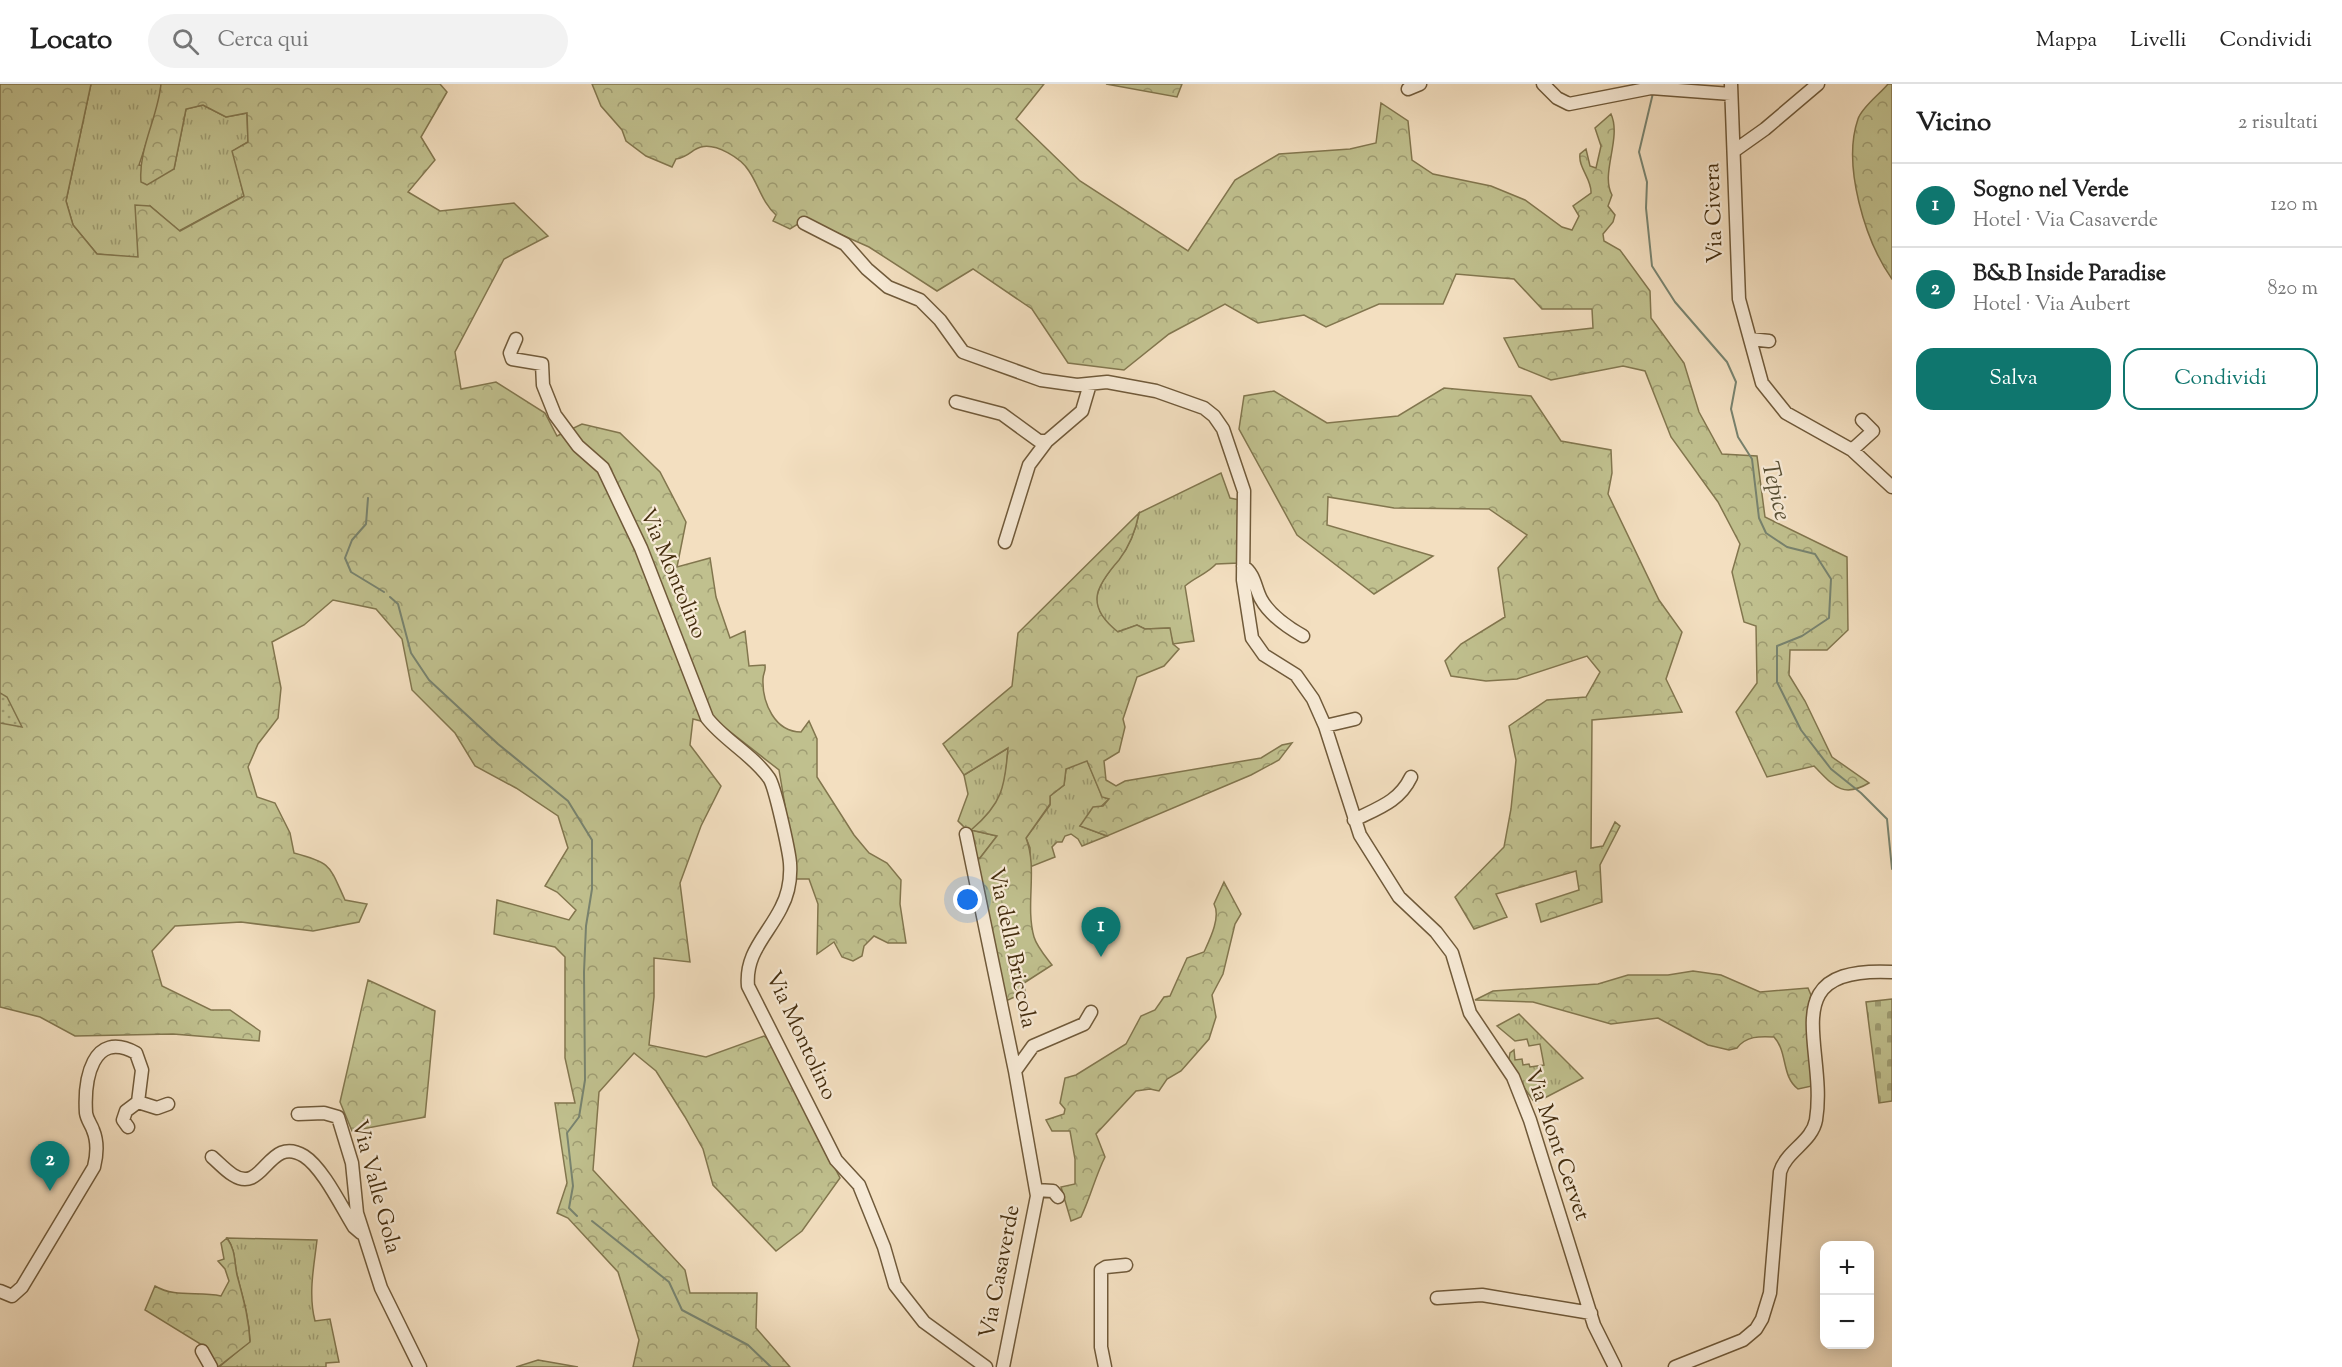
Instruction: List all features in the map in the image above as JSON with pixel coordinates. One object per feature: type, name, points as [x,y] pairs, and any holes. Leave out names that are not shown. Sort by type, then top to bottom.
[{"type":"street","points":[[1408,89],[1420,84]]},
{"type":"street","points":[[1543,84],[1557,99],[1569,104],[1653,88],[1731,89]]},
{"type":"street","points":[[1734,151],[1765,129],[1818,84]]},
{"type":"street","name":"Via Civera","points":[[1731,89],[1739,299],[1762,382],[1786,412],[1852,450],[1892,488]]},
{"type":"street","name":"Via Mont Cervet","points":[[804,223],[845,244],[867,269],[888,287],[920,300],[940,320],[963,352],[1041,380],[1090,384],[1107,382],[1156,391],[1204,408],[1214,416],[1223,429],[1244,491],[1243,580],[1252,638],[1264,655],[1296,675],[1313,699],[1325,726],[1360,835],[1377,866],[1399,897],[1436,932],[1452,953],[1470,1013],[1513,1077],[1530,1120],[1591,1313],[1615,1367]]},
{"type":"street","name":"Via Montolino","points":[[516,339],[510,353],[512,359],[542,364],[543,385],[555,415],[578,447],[603,468],[641,548],[707,718],[720,735],[753,759],[772,781],[790,864],[788,890],[781,908],[747,969],[748,986],[836,1160],[859,1185],[884,1247],[895,1285],[924,1322],[986,1367]]},
{"type":"street","points":[[1750,339],[1769,341]]},
{"type":"street","points":[[1005,542],[1029,465],[1047,441],[1082,411],[1090,384]]},
{"type":"street","points":[[956,402],[1002,414],[1039,441],[1047,441]]},
{"type":"street","points":[[1852,450],[1872,431],[1862,420]]},
{"type":"street","name":"Via Mont Cervet","points":[[1244,566],[1250,571],[1261,600],[1289,627],[1303,636]]},
{"type":"street","points":[[1325,726],[1355,719]]},
{"type":"street","points":[[1354,820],[1394,801],[1404,790],[1411,777]]},
{"type":"street","name":"Via della Briccola","points":[[966,834],[1015,1071]]},
{"type":"street","points":[[1675,1367],[1743,1340],[1756,1329],[1762,1319],[1770,1293],[1773,1233],[1780,1172],[1786,1156],[1810,1133],[1815,1122],[1816,1073],[1812,1013],[1815,998],[1831,981],[1845,974],[1859,971],[1892,972]]},
{"type":"street","points":[[1015,1071],[1033,1046],[1084,1024],[1091,1012]]},
{"type":"street","points":[[0,1291],[12,1296],[22,1287],[91,1175],[97,1154],[94,1131],[86,1114],[89,1069],[96,1057],[107,1048],[123,1046],[136,1053],[142,1070],[138,1102],[126,1111],[123,1120],[128,1127]]},
{"type":"street","name":"Via Casaverde","points":[[1003,1367],[1032,1233],[1036,1190],[1015,1071]]},
{"type":"street","points":[[138,1102],[157,1108],[168,1104]]},
{"type":"street","name":"Via Valle Gola","points":[[298,1114],[324,1113],[338,1117],[352,1163],[357,1213],[381,1288],[420,1367]]},
{"type":"street","points":[[212,1157],[233,1176],[246,1179],[255,1178],[273,1156],[282,1152],[304,1156],[315,1166],[354,1227],[364,1235]]},
{"type":"street","points":[[1036,1190],[1053,1191],[1058,1197]]},
{"type":"street","points":[[1105,1367],[1101,1347],[1101,1270],[1106,1267],[1126,1265]]},
{"type":"street","points":[[1437,1298],[1482,1295],[1591,1313]]},
{"type":"street","points":[[202,1351],[211,1367]]},
{"type":"green space","points":[[0,84],[91,84],[66,201],[73,225],[97,254],[138,257],[135,205],[150,206],[180,231],[244,196],[232,151],[248,142],[247,113],[226,117],[203,105],[186,109],[174,169],[147,185],[141,182],[142,157],[161,84],[440,84],[447,92],[421,137],[435,160],[408,192],[440,211],[514,203],[548,236],[504,259],[455,352],[461,389],[496,382],[545,413],[557,436],[582,424],[620,433],[660,472],[686,522],[677,567],[710,558],[716,597],[730,638],[745,631],[749,666],[765,665],[763,688],[772,714],[777,722],[792,731],[801,732],[809,721],[817,739],[817,777],[854,835],[869,853],[887,863],[901,880],[900,904],[906,943],[888,943],[874,936],[864,946],[862,956],[853,961],[842,957],[834,942],[817,954],[818,904],[809,879],[795,879],[779,770],[724,727],[693,719],[690,745],[721,786],[701,826],[680,883],[690,962],[654,958],[654,997],[649,1045],[706,1057],[764,1036],[769,1040],[840,1178],[802,1231],[776,1251],[713,1185],[703,1149],[685,1117],[656,1071],[634,1053],[599,1092],[593,1170],[685,1270],[690,1293],[757,1293],[756,1328],[790,1367],[633,1367],[639,1340],[618,1272],[568,1218],[557,1213],[567,1183],[555,1103],[575,1103],[565,1058],[565,957],[555,947],[494,934],[497,900],[569,920],[576,910],[557,892],[545,886],[568,848],[558,816],[516,788],[475,766],[455,733],[412,690],[402,639],[376,609],[333,600],[304,625],[272,642],[281,688],[278,718],[258,744],[248,767],[257,797],[275,803],[290,833],[294,853],[316,860],[328,867],[345,900],[367,904],[359,922],[313,931],[241,922],[175,926],[152,951],[162,986],[211,1010],[230,1010],[260,1031],[259,1041],[173,1034],[75,1036],[40,1017],[0,1007]]},
{"type":"green space","points":[[91,84],[161,84],[159,105],[139,165],[174,169],[186,109],[203,105],[226,117],[247,113],[248,142],[233,151],[244,196],[179,231],[150,206],[138,258],[97,254],[73,225],[66,201]]},
{"type":"green space","points":[[592,84],[1044,84],[1016,119],[1080,181],[1188,251],[1235,180],[1279,154],[1350,149],[1376,143],[1381,103],[1408,121],[1412,160],[1433,174],[1491,186],[1525,200],[1562,227],[1572,230],[1579,216],[1573,206],[1591,193],[1580,154],[1586,149],[1590,166],[1596,168],[1601,146],[1595,128],[1611,114],[1614,134],[1608,177],[1612,195],[1608,206],[1615,215],[1613,222],[1603,234],[1604,241],[1620,250],[1650,291],[1651,318],[1684,363],[1699,412],[1722,454],[1757,456],[1765,517],[1847,557],[1848,630],[1827,650],[1790,650],[1789,675],[1805,701],[1832,757],[1869,783],[1852,790],[1838,788],[1814,766],[1767,777],[1736,712],[1757,683],[1756,626],[1744,622],[1732,572],[1740,544],[1718,502],[1671,437],[1645,371],[1623,366],[1551,380],[1519,367],[1504,338],[1593,328],[1592,309],[1542,309],[1514,279],[1456,274],[1443,304],[1379,304],[1326,327],[1304,315],[1258,323],[1225,304],[1169,334],[1124,370],[1068,363],[1032,309],[973,269],[937,291],[869,247],[806,219],[790,229],[773,221],[776,215],[764,199],[749,171],[740,161],[721,149],[707,146],[695,149],[684,157],[676,159],[672,167],[646,156],[626,141],[622,130],[601,106]]},
{"type":"green space","points":[[1106,84],[1182,84],[1177,97]]},
{"type":"green space","points":[[1888,84],[1892,84],[1892,279],[1882,263],[1865,224],[1855,180],[1853,158],[1854,138],[1860,114]]},
{"type":"green space","points":[[1444,388],[1531,396],[1561,441],[1611,450],[1612,473],[1608,494],[1659,600],[1682,632],[1666,679],[1682,712],[1592,720],[1591,848],[1603,846],[1615,822],[1620,826],[1600,865],[1602,902],[1541,922],[1536,904],[1579,890],[1576,871],[1496,894],[1507,917],[1474,929],[1455,897],[1504,847],[1516,760],[1509,726],[1547,700],[1586,697],[1600,672],[1587,656],[1517,679],[1486,681],[1451,676],[1445,661],[1461,644],[1505,617],[1498,568],[1527,535],[1489,509],[1394,508],[1328,497],[1327,525],[1433,556],[1374,594],[1297,535],[1239,429],[1244,396],[1274,391],[1327,423],[1398,416]]},
{"type":"green space","points":[[1221,473],[1230,498],[1240,500],[1239,563],[1216,564],[1185,586],[1194,641],[1173,644],[1169,628],[1145,629],[1137,625],[1117,632],[1100,614],[1097,597],[1104,579],[1129,544],[1139,513]]},
{"type":"green space","points":[[1139,513],[1126,549],[1099,588],[1097,605],[1108,623],[1118,632],[1137,625],[1145,629],[1170,628],[1173,644],[1179,649],[1164,666],[1137,677],[1123,719],[1125,727],[1119,752],[1104,761],[1106,780],[1116,786],[1125,781],[1261,758],[1282,745],[1292,743],[1279,760],[1251,775],[1107,836],[1080,826],[1093,807],[1103,806],[1109,799],[1102,797],[1087,761],[1066,769],[1064,785],[1050,796],[1050,804],[1026,838],[1031,862],[1031,912],[1034,937],[1052,965],[1024,983],[1025,992],[1006,1001],[976,859],[980,858],[997,836],[971,830],[996,803],[1003,784],[1008,748],[964,775],[943,744],[1012,686],[1018,633]]},
{"type":"green space","points":[[0,693],[7,697],[22,727],[0,723]]},
{"type":"green space","points":[[1008,748],[1006,774],[1001,794],[991,811],[972,830],[997,836],[980,858],[976,859],[967,830],[958,821],[968,794],[964,775]]},
{"type":"green space","points":[[1087,760],[1102,796],[1109,799],[1080,826],[1107,836],[1082,846],[1071,834],[1065,836],[1062,842],[1057,842],[1052,847],[1055,857],[1030,867],[1030,848],[1026,838],[1050,805],[1050,796],[1064,785],[1066,769]]},
{"type":"green space","points":[[1224,882],[1241,914],[1235,924],[1223,974],[1212,995],[1216,1017],[1209,1039],[1181,1071],[1167,1079],[1159,1091],[1150,1089],[1136,1091],[1096,1134],[1105,1157],[1081,1217],[1071,1221],[1061,1187],[1075,1184],[1075,1159],[1070,1131],[1052,1131],[1046,1120],[1064,1114],[1065,1109],[1060,1103],[1065,1078],[1076,1075],[1126,1044],[1141,1016],[1155,1010],[1164,997],[1170,996],[1187,958],[1204,952],[1212,935],[1215,921],[1214,904]]},
{"type":"green space","points":[[1693,971],[1721,975],[1760,992],[1808,988],[1811,995],[1809,1003],[1812,1086],[1798,1089],[1793,1084],[1774,1037],[1754,1038],[1729,1050],[1708,1045],[1658,1018],[1611,1024],[1533,1002],[1475,1000],[1493,991],[1598,984],[1628,975],[1668,975]]},
{"type":"green space","points":[[368,980],[435,1011],[425,1117],[352,1131],[340,1102]]},
{"type":"green space","points":[[1892,999],[1892,1101],[1879,1103],[1866,1002]]},
{"type":"green space","points":[[1519,1014],[1583,1078],[1535,1103],[1508,1065],[1510,1053],[1514,1050],[1515,1060],[1522,1059],[1523,1065],[1529,1064],[1530,1067],[1544,1065],[1540,1044],[1529,1046],[1527,1039],[1515,1041],[1497,1026]]},
{"type":"green space","points":[[227,1238],[317,1240],[312,1280],[313,1311],[315,1321],[330,1319],[339,1362],[326,1363],[326,1367],[219,1367],[250,1341],[233,1252]]},
{"type":"green space","points":[[227,1238],[233,1252],[247,1316],[250,1342],[218,1367],[207,1348],[145,1310],[155,1286],[171,1292],[221,1296],[229,1281],[225,1269],[218,1261],[224,1259],[221,1243]]},
{"type":"green space","points":[[538,1360],[578,1367],[516,1367]]},
{"type":"waterway","name":"Tepice","points":[[1653,93],[1639,152],[1647,182],[1646,208],[1652,266],[1675,302],[1727,362],[1736,382],[1731,409],[1738,437],[1752,459],[1759,518],[1766,533],[1787,547],[1815,554],[1831,579],[1829,618],[1802,636],[1777,646],[1777,682],[1801,730],[1831,769],[1861,793],[1887,819],[1892,869]]},
{"type":"waterway","points":[[368,498],[366,524],[352,540],[345,558],[351,572],[384,592]]},
{"type":"waterway","points":[[390,597],[398,604],[411,653],[429,680],[498,744],[568,801],[592,840],[592,889],[586,926],[584,972],[585,1080],[579,1117],[567,1133],[573,1186],[569,1208],[577,1216]]},
{"type":"waterway","points":[[592,1221],[669,1282],[682,1310],[748,1345],[771,1367]]},
{"type":"place","name":"Sogno nel Verde","points":[[1101,957]]},
{"type":"place","name":"B&B Inside Paradise","points":[[50,1191]]}]
